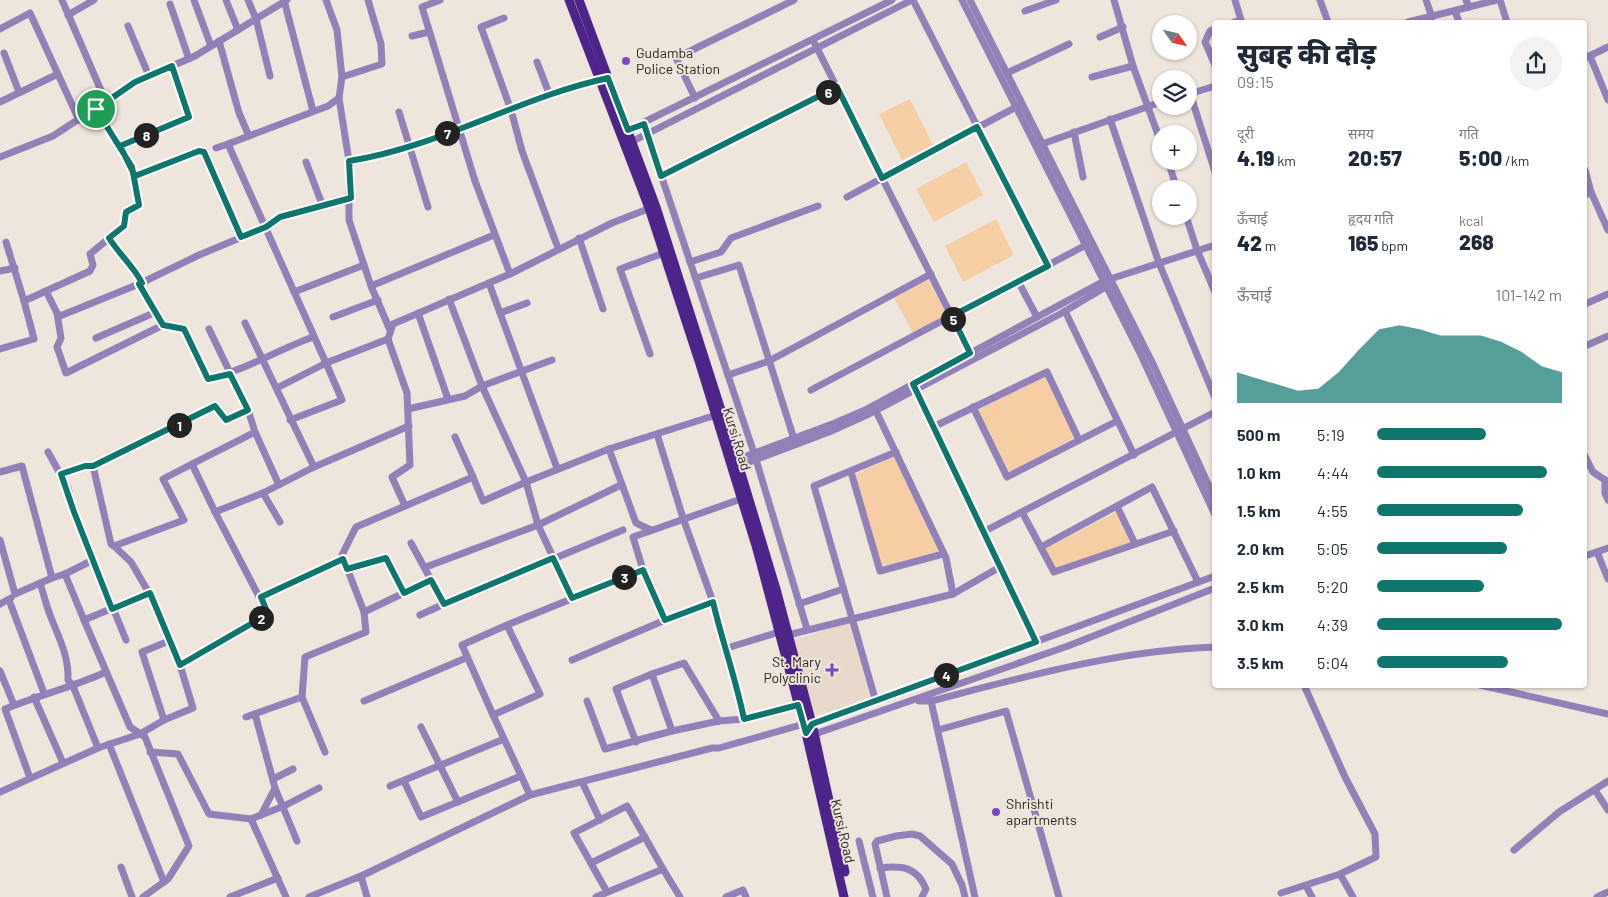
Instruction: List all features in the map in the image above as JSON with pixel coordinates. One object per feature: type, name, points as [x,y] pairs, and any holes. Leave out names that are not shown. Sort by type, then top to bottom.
[{"type":"main road","name":"Kursi Road","points":[[569,0],[605,79]]},
{"type":"main road","name":"Kursi Road","points":[[579,0],[605,79],[652,208],[734,464],[784,634],[809,729],[835,844],[844,897]]},
{"type":"main road","name":"Kursi Road","points":[[652,208],[664,253],[734,464],[741,499],[784,634],[798,705],[809,729]]},
{"type":"main road","name":"Kursi Road","points":[[835,844],[851,897]]},
{"type":"street","points":[[62,0],[106,102]]},
{"type":"street","points":[[68,15],[94,0]]},
{"type":"street","points":[[194,0],[211,46]]},
{"type":"street","points":[[226,0],[238,30]]},
{"type":"street","points":[[248,0],[256,19],[270,76]]},
{"type":"street","points":[[326,0],[337,30],[342,77],[339,98],[349,161],[351,198],[349,220],[371,286],[390,330]]},
{"type":"street","points":[[342,77],[382,64],[381,44],[368,0]]},
{"type":"street","points":[[440,0],[422,7],[494,235],[510,274]]},
{"type":"street","points":[[695,98],[676,58],[794,0]]},
{"type":"street","points":[[625,132],[892,0]]},
{"type":"street","points":[[629,143],[912,0],[1048,266]]},
{"type":"street","points":[[962,0],[1040,145],[1212,493]]},
{"type":"street","points":[[970,0],[1007,73],[1019,105]]},
{"type":"street","points":[[1114,0],[1133,66],[1154,125]]},
{"type":"street","points":[[1235,0],[1241,20]]},
{"type":"street","points":[[1321,0],[1327,20]]},
{"type":"street","points":[[1426,0],[1432,17]]},
{"type":"street","points":[[1419,20],[1455,11],[1467,4],[1499,0],[1506,20]]},
{"type":"street","points":[[0,157],[53,136],[149,76],[211,46],[285,1],[313,111]]},
{"type":"street","points":[[1025,11],[1053,1]]},
{"type":"street","points":[[170,4],[189,58]]},
{"type":"street","points":[[1455,11],[1458,20]]},
{"type":"street","points":[[0,29],[30,13],[79,120]]},
{"type":"street","points":[[504,18],[481,27],[512,110],[522,151],[558,248]]},
{"type":"street","points":[[128,26],[149,76]]},
{"type":"street","points":[[1100,37],[1123,27]]},
{"type":"street","points":[[1212,30],[1205,42],[1212,58]]},
{"type":"street","points":[[412,36],[429,32]]},
{"type":"street","points":[[813,40],[972,356]]},
{"type":"street","points":[[219,41],[239,113],[249,136]]},
{"type":"street","points":[[1007,73],[1069,44]]},
{"type":"street","points":[[1608,47],[1588,57],[1608,100]]},
{"type":"street","points":[[4,53],[20,92]]},
{"type":"street","points":[[538,62],[550,96]]},
{"type":"street","points":[[120,146],[189,117],[172,66]]},
{"type":"street","points":[[1092,77],[1133,66]]},
{"type":"street","points":[[0,102],[58,74]]},
{"type":"street","points":[[349,161],[382,156],[550,96],[605,79]]},
{"type":"street","points":[[661,176],[837,87]]},
{"type":"street","points":[[1197,91],[1212,87]]},
{"type":"street","points":[[216,148],[313,111],[339,98]]},
{"type":"street","points":[[846,196],[1019,105]]},
{"type":"street","points":[[1040,145],[1152,105]]},
{"type":"street","points":[[24,301],[90,271],[93,265],[90,254],[124,226],[126,212],[139,205],[135,176],[120,146],[96,109]]},
{"type":"street","points":[[399,112],[428,207]]},
{"type":"street","points":[[1196,115],[1212,163]]},
{"type":"street","points":[[1110,119],[1158,263],[1212,391]]},
{"type":"street","points":[[644,124],[755,456],[807,629]]},
{"type":"street","points":[[1074,132],[1083,177]]},
{"type":"street","points":[[228,144],[342,400],[290,420]]},
{"type":"street","points":[[1040,145],[1086,245],[1108,283]]},
{"type":"street","points":[[135,176],[199,151],[204,152],[241,237]]},
{"type":"street","points":[[306,162],[322,204]]},
{"type":"street","points":[[1588,193],[1608,230]]},
{"type":"street","points":[[57,313],[60,316],[141,284],[266,227],[280,217],[322,204],[351,198]]},
{"type":"street","points":[[690,262],[721,252],[731,238],[818,206]]},
{"type":"street","points":[[405,506],[392,476],[410,466],[407,393],[388,339],[393,324],[510,274],[579,238],[652,208]]},
{"type":"street","points":[[1189,225],[1212,285]]},
{"type":"street","points":[[371,286],[494,235]]},
{"type":"street","points":[[109,238],[141,284],[163,325]]},
{"type":"street","points":[[579,238],[603,309]]},
{"type":"street","points":[[0,347],[34,339],[6,242]]},
{"type":"street","points":[[811,390],[1086,245]]},
{"type":"street","points":[[972,356],[1036,317],[1108,283],[1158,263],[1212,245]]},
{"type":"street","points":[[650,354],[620,269],[664,253]]},
{"type":"street","points":[[294,292],[364,265]]},
{"type":"street","points":[[696,278],[739,265],[794,439]]},
{"type":"street","points":[[0,272],[15,268]]},
{"type":"street","points":[[728,375],[769,361],[931,274]]},
{"type":"street","points":[[1018,282],[1036,317]]},
{"type":"street","points":[[489,283],[557,468]]},
{"type":"street","points":[[734,464],[865,410],[914,387],[1065,310],[1108,283]]},
{"type":"street","points":[[46,291],[57,313],[61,338],[58,347],[66,373],[163,325],[184,329],[208,379],[230,374],[285,347],[313,337]]},
{"type":"street","points":[[1587,303],[1608,294]]},
{"type":"street","points":[[449,299],[482,386],[526,482],[538,525],[572,598]]},
{"type":"street","points":[[333,317],[378,300]]},
{"type":"street","points":[[500,313],[527,303]]},
{"type":"street","points":[[1065,310],[1134,455]]},
{"type":"street","points":[[96,338],[156,312]]},
{"type":"street","points":[[418,313],[448,398]]},
{"type":"street","points":[[244,322],[314,467]]},
{"type":"street","points":[[209,329],[248,410],[255,432],[279,485]]},
{"type":"street","points":[[1587,345],[1608,336]]},
{"type":"street","points":[[277,388],[326,363],[388,339]]},
{"type":"street","points":[[408,409],[448,398],[465,396],[482,386],[552,360]]},
{"type":"street","points":[[933,427],[1047,372],[1079,440]]},
{"type":"street","points":[[755,456],[829,432],[876,411],[914,387]]},
{"type":"street","points":[[914,387],[1036,642]]},
{"type":"street","points":[[61,474],[85,466],[93,466],[215,406],[226,420],[248,410]]},
{"type":"street","points":[[973,407],[1007,477],[1117,420]]},
{"type":"street","points":[[876,411],[943,554],[954,594]]},
{"type":"street","points":[[455,437],[483,501],[557,468],[608,449],[716,414]]},
{"type":"street","points":[[984,532],[1212,414]]},
{"type":"street","points":[[216,512],[263,493],[314,467],[409,426]]},
{"type":"street","points":[[1180,431],[1212,508]]},
{"type":"street","points":[[114,546],[184,520],[163,479],[255,432]]},
{"type":"street","points":[[657,434],[683,518],[713,602],[744,719]]},
{"type":"street","points":[[608,449],[636,523],[651,530]]},
{"type":"street","points":[[48,452],[61,474],[112,609],[126,640]]},
{"type":"street","points":[[876,702],[814,486],[896,452]]},
{"type":"street","points":[[1587,460],[1593,472],[1606,479],[1604,493],[1608,500]]},
{"type":"street","points":[[180,665],[268,614],[192,464]]},
{"type":"street","points":[[0,472],[22,466],[52,578]]},
{"type":"street","points":[[0,792],[98,748],[140,734],[164,720],[193,708],[180,665],[150,593],[131,562],[111,544],[93,466]]},
{"type":"street","points":[[851,472],[880,570],[943,554]]},
{"type":"street","points":[[326,752],[302,697],[305,657],[366,632],[364,612],[342,555],[356,527],[473,477]]},
{"type":"street","points":[[426,567],[538,525],[621,485]]},
{"type":"street","points":[[1041,547],[1152,487],[1198,582]]},
{"type":"street","points":[[263,493],[280,522]]},
{"type":"street","points":[[665,620],[643,570],[633,537],[741,499]]},
{"type":"street","points":[[1117,506],[1135,544]]},
{"type":"street","points":[[1022,512],[1054,572],[1174,531]]},
{"type":"street","points":[[420,615],[623,530]]},
{"type":"street","points":[[0,540],[15,594]]},
{"type":"street","points":[[411,543],[426,567],[444,604]]},
{"type":"street","points":[[1587,555],[1608,548]]},
{"type":"street","points":[[1597,552],[1608,579]]},
{"type":"street","points":[[347,569],[386,558],[404,593]]},
{"type":"street","points":[[261,597],[343,559]]},
{"type":"street","points":[[0,604],[10,600],[15,594],[65,574],[93,560]]},
{"type":"street","points":[[724,649],[954,594],[1000,567]]},
{"type":"street","points":[[530,795],[466,658],[462,645],[643,570]]},
{"type":"street","points":[[65,574],[130,727],[145,737],[189,846],[164,882],[143,897]]},
{"type":"street","points":[[809,729],[876,702],[1212,577]]},
{"type":"street","points":[[364,612],[431,580]]},
{"type":"street","points":[[40,583],[51,618],[63,645],[69,667],[68,680],[73,686],[98,748]]},
{"type":"street","points":[[799,604],[844,589]]},
{"type":"street","points":[[309,897],[357,878],[530,795],[719,748],[809,729],[914,700],[1068,646],[1212,589]]},
{"type":"street","points":[[84,620],[150,593]]},
{"type":"street","points":[[10,600],[44,693]]},
{"type":"street","points":[[572,660],[665,620],[713,602]]},
{"type":"street","points":[[493,715],[540,694],[507,625]]},
{"type":"street","points":[[164,720],[142,652],[169,641]]},
{"type":"street","points":[[914,700],[931,701],[1055,670],[1135,654],[1212,647]]},
{"type":"street","points":[[364,701],[466,658]]},
{"type":"street","points":[[636,742],[616,689],[684,663],[719,721]]},
{"type":"street","points":[[0,671],[14,705]]},
{"type":"street","points":[[30,778],[2,710],[44,693],[73,686],[106,672]]},
{"type":"street","points":[[652,674],[672,732]]},
{"type":"street","points":[[1281,893],[1340,874],[1376,857],[1375,834],[1345,777],[1305,688]]},
{"type":"street","points":[[1493,688],[1608,714]]},
{"type":"street","points":[[34,697],[63,764]]},
{"type":"street","points":[[246,718],[302,697]]},
{"type":"street","points":[[587,701],[605,749],[719,721],[744,719],[798,705]]},
{"type":"street","points":[[931,701],[975,897]]},
{"type":"street","points":[[938,730],[1006,711],[1059,897]]},
{"type":"street","points":[[255,714],[275,788],[297,841]]},
{"type":"street","points":[[421,727],[458,802]]},
{"type":"street","points":[[390,786],[504,739]]},
{"type":"street","points":[[109,744],[164,882]]},
{"type":"street","points":[[150,752],[178,754],[209,814],[251,819],[284,806],[320,788]]},
{"type":"street","points":[[273,779],[293,770]]},
{"type":"street","points":[[404,781],[421,817],[521,776]]},
{"type":"street","points":[[1514,850],[1559,812],[1608,781]]},
{"type":"street","points":[[582,782],[600,820]]},
{"type":"street","points":[[261,815],[275,788]]},
{"type":"street","points":[[1595,790],[1608,810]]},
{"type":"street","points":[[607,892],[574,833],[627,806],[680,897]]},
{"type":"street","points":[[251,819],[286,897]]},
{"type":"street","points":[[887,897],[874,847],[877,841],[916,834],[952,864],[964,897]]},
{"type":"street","points":[[591,863],[645,837]]},
{"type":"street","points":[[859,841],[873,897]]},
{"type":"street","points":[[880,868],[900,866],[921,877],[926,889],[922,897]]},
{"type":"street","points":[[121,867],[132,897]]},
{"type":"street","points":[[596,897],[663,869]]},
{"type":"street","points":[[1340,874],[1353,897]]},
{"type":"street","points":[[357,878],[361,876],[367,897]]},
{"type":"street","points":[[230,897],[278,878]]},
{"type":"street","points":[[1306,886],[1312,897]]},
{"type":"street","points":[[726,897],[743,890],[746,897]]},
{"type":"street","points":[[1597,897],[1608,892]]},
{"type":"shaded area","points":[[910,99],[933,145],[902,160],[879,114]]},
{"type":"shaded area","points":[[966,162],[983,195],[934,222],[916,189]]},
{"type":"shaded area","points":[[996,219],[1014,255],[963,282],[945,246]]},
{"type":"shaded area","points":[[928,280],[947,315],[913,333],[894,298]]},
{"type":"shaded area","points":[[1046,376],[1074,438],[1008,473],[978,410]]},
{"type":"shaded area","points":[[894,457],[939,551],[882,566],[854,475]]},
{"type":"shaded area","points":[[1116,512],[1130,543],[1056,569],[1045,549]]},
{"type":"shaded area","name":"St. Mary Polyclinic","points":[[849,623],[871,699],[815,716],[793,640]]},
{"type":"place","name":"Gudamba Police Station","points":[[626,61]]},
{"type":"place","name":"St. Mary Polyclinic","points":[[832,670]]},
{"type":"place","name":"Shrishti apartments","points":[[996,812]]},
{"type":"route","points":[[96,109],[120,146],[132,167],[139,205],[126,212],[124,226],[109,238],[132,270],[137,272],[142,283],[139,284],[163,325],[184,329],[208,379],[230,374],[248,410],[226,420],[215,406],[155,438],[93,466],[85,466],[61,474],[68,488],[74,512],[112,609],[150,593],[180,665],[268,614],[261,597],[343,559],[347,569],[380,558],[388,559],[404,593],[431,580],[444,604],[553,558],[572,598],[643,570],[665,620],[713,602],[744,719],[798,705],[806,733],[812,724],[1036,642],[913,384],[970,353],[952,316],[1048,266],[977,127],[882,178],[837,87],[661,176],[644,124],[628,130],[608,78],[561,92],[382,156],[349,161],[351,198],[313,206],[280,217],[266,227],[241,237],[204,152],[199,151],[135,176],[132,167],[126,158],[120,146],[189,117],[172,66],[135,82],[96,109]]}]
